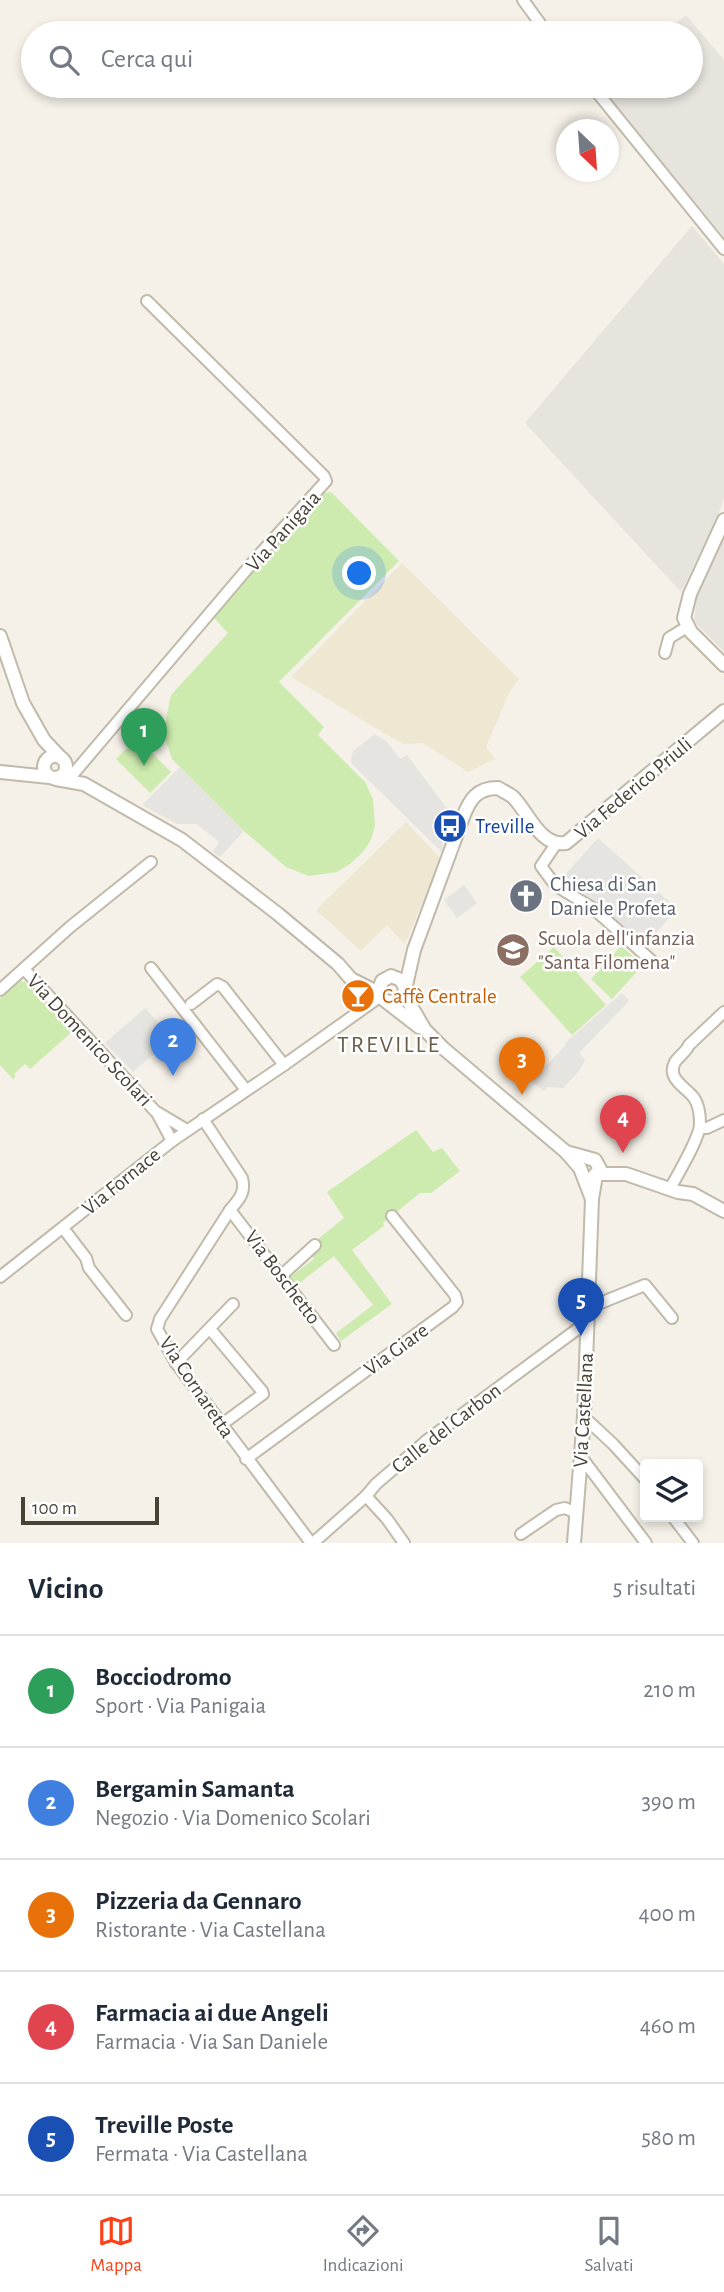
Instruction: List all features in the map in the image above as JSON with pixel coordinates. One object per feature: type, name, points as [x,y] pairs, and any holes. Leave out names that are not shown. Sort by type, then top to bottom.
[{"type":"street","points":[[523,0],[538,21]]},
{"type":"street","points":[[602,98],[724,249]]},
{"type":"street","name":"Via Panigaia","points":[[74,774],[259,555],[326,481],[324,475],[147,301]]},
{"type":"street","points":[[665,653],[668,638],[685,623],[690,594],[724,520]]},
{"type":"street","points":[[685,623],[724,665]]},
{"type":"street","points":[[0,635],[23,703],[44,740],[74,774],[92,788]]},
{"type":"street","name":"Via Federico Priuli","points":[[414,950],[473,796],[482,790],[499,788],[512,797],[542,835],[556,844],[566,843],[724,711]]},
{"type":"street","points":[[44,740],[44,772],[52,778]]},
{"type":"street","points":[[20,775],[52,756],[62,760]]},
{"type":"street","points":[[52,778],[64,773],[62,760]]},
{"type":"street","points":[[0,772],[77,782],[171,833],[212,862],[338,964],[385,990],[443,1048],[566,1152],[590,1169],[626,1174],[693,1194],[724,1211]]},
{"type":"street","points":[[556,844],[541,866],[555,885],[594,909],[654,963]]},
{"type":"street","name":"Via Domenico Scolari","points":[[0,990],[151,862]]},
{"type":"street","points":[[385,990],[414,950]]},
{"type":"street","points":[[385,990],[395,1002],[405,991],[414,950]]},
{"type":"street","points":[[150,968],[246,1090]]},
{"type":"street","name":"Via Domenico Scolari","points":[[24,969],[155,1111],[172,1140]]},
{"type":"street","points":[[385,990],[403,982],[425,1030]]},
{"type":"street","points":[[191,1004],[217,984],[223,987],[285,1065]]},
{"type":"street","name":"Via Fornace","points":[[0,1277],[172,1140],[285,1065],[385,990]]},
{"type":"street","points":[[674,1190],[701,1128],[695,1098],[676,1080],[673,1072],[675,1063],[689,1045],[724,1012]]},
{"type":"street","name":"Via Domenico Scolari","points":[[155,1111],[187,1130]]},
{"type":"street","name":"Via Cornaretta","points":[[204,1119],[242,1178],[242,1196],[230,1210],[157,1325],[160,1336],[176,1363],[311,1543]]},
{"type":"street","points":[[701,1128],[724,1120]]},
{"type":"street","name":"Via Castellana","points":[[574,1543],[584,1417],[592,1199],[590,1169]]},
{"type":"street","points":[[674,1190],[724,1221]]},
{"type":"street","name":"Via Boschetto","points":[[230,1210],[334,1345]]},
{"type":"street","name":"Via Giare","points":[[246,1459],[457,1302],[455,1295],[392,1216]]},
{"type":"street","points":[[63,1228],[125,1315]]},
{"type":"street","points":[[282,1275],[314,1245]]},
{"type":"street","points":[[587,1315],[645,1285],[672,1318]]},
{"type":"street","points":[[176,1363],[233,1304]]},
{"type":"street","name":"Calle del Carbon","points":[[311,1543],[435,1435],[587,1315]]},
{"type":"street","points":[[210,1329],[263,1394],[222,1425]]},
{"type":"street","points":[[584,1417],[640,1474]]},
{"type":"street","points":[[582,1458],[646,1543]]},
{"type":"street","points":[[366,1496],[404,1543]]},
{"type":"street","points":[[521,1534],[556,1510],[565,1508],[576,1513]]},
{"type":"street","points":[[677,1522],[693,1543]]},
{"type":"shaded area","points":[[686,15],[691,21],[678,21]]},
{"type":"shaded area","points":[[703,35],[724,60],[724,237],[609,98],[703,98]]},
{"type":"shaded area","points":[[692,226],[724,264],[724,498],[681,592],[525,423]]},
{"type":"shaded area","points":[[724,538],[724,652],[694,621],[697,595]]},
{"type":"shaded area","points":[[402,563],[519,679],[509,693],[486,747],[495,759],[468,772],[423,743],[404,744],[392,738],[291,677]]},
{"type":"shaded area","points":[[375,734],[387,742],[400,759],[407,755],[451,814],[434,828],[443,839],[442,852],[352,764],[353,751]]},
{"type":"shaded area","points":[[180,767],[244,831],[220,857],[213,852],[219,842],[197,824],[177,824],[142,805]]},
{"type":"shaded area","points":[[406,822],[441,859],[405,944],[387,925],[361,951],[316,910]]},
{"type":"shaded area","points":[[598,838],[677,909],[644,947],[564,876]]},
{"type":"shaded area","points":[[464,885],[477,903],[457,918],[444,900]]},
{"type":"shaded area","points":[[622,993],[629,1001],[579,1053],[585,1060],[563,1088],[548,1087],[544,1091],[526,1078],[533,1070],[539,1073],[565,1043]]},
{"type":"shaded area","points":[[145,1008],[173,1038],[133,1072],[105,1043]]},
{"type":"green space","points":[[331,492],[399,561],[279,682],[324,727],[318,735],[365,782],[373,799],[375,825],[371,840],[362,853],[337,872],[309,876],[286,867],[244,831],[172,759],[163,733],[171,695],[228,633],[213,617],[310,502],[323,493]]},
{"type":"green space","points":[[137,738],[171,772],[150,793],[116,759]]},
{"type":"green space","points":[[621,946],[643,965],[612,999],[591,979]]},
{"type":"green space","points":[[554,947],[606,1005],[572,1035],[520,977]]},
{"type":"green space","points":[[20,981],[25,982],[72,1032],[30,1069],[25,1064],[14,1074],[16,1076],[13,1079],[0,1065],[0,998]]},
{"type":"green space","points":[[416,1130],[433,1152],[442,1148],[460,1171],[431,1193],[420,1193],[383,1223],[384,1226],[352,1250],[392,1304],[341,1341],[336,1333],[373,1305],[334,1256],[297,1285],[290,1277],[314,1259],[310,1253],[313,1243],[344,1218],[327,1192]]},
{"type":"place","name":"Bocciodromo","points":[[144,766]]},
{"type":"place","name":"Treville","points":[[450,826]]},
{"type":"place","name":"Chiesa di San Daniele Profeta","points":[[526,896]]},
{"type":"place","name":"Scuola dell'infanzia \"Santa Filomena\"","points":[[513,950]]},
{"type":"place","name":"Caffè Centrale","points":[[358,996]]},
{"type":"place","name":"Bergamin Samanta","points":[[173,1076]]},
{"type":"place","name":"Pizzeria da Gennaro","points":[[522,1095]]},
{"type":"place","name":"Farmacia ai due Angeli","points":[[623,1153]]},
{"type":"place","name":"Treville Poste","points":[[581,1336]]},
{"type":"district","name":"TREVILLE","points":[[389,1044]]}]
